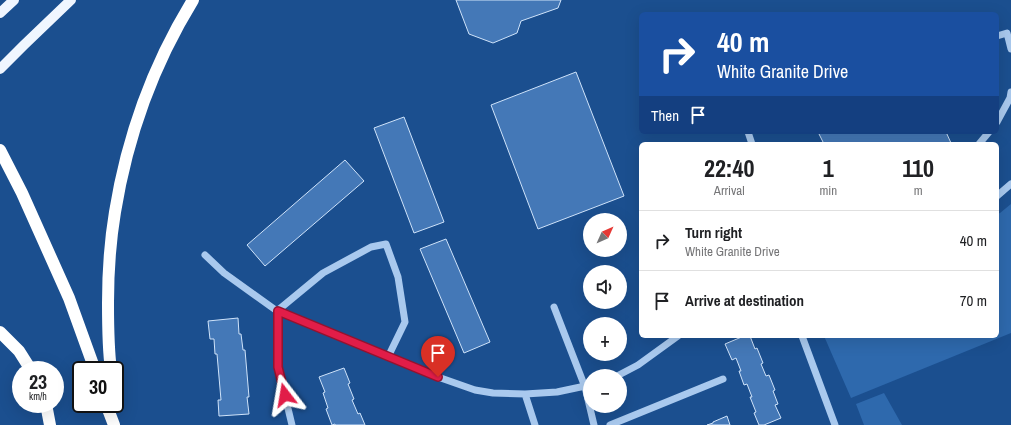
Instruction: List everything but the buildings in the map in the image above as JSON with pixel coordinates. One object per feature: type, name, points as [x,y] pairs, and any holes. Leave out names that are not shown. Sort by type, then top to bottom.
[{"type":"highway","points":[[110,361],[108,332],[110,252],[114,214],[120,182],[138,116],[166,50],[193,0]]},
{"type":"highway","points":[[0,150],[22,193],[69,298],[92,361]]},
{"type":"highway","points":[[0,332],[19,351],[25,361]]},
{"type":"highway","points":[[48,413],[50,425]]},
{"type":"highway","points":[[109,413],[114,425]]},
{"type":"highway","points":[[116,413],[118,425]]},
{"type":"main road","points":[[0,13],[14,0]]},
{"type":"main road","points":[[0,69],[71,0]]},
{"type":"street","points":[[999,35],[1007,33],[1011,49]]},
{"type":"street","points":[[999,118],[1010,98],[1011,92]]},
{"type":"street","points":[[981,142],[987,134]]},
{"type":"street","points":[[999,194],[1011,184]]},
{"type":"street","points":[[292,425],[278,367],[278,311],[323,273],[370,247],[386,244],[398,277],[405,322],[388,358]]},
{"type":"street","points":[[205,255],[224,273],[278,311],[388,358],[475,390],[494,393],[525,394],[557,392],[583,387]]},
{"type":"street","points":[[554,307],[583,374]]},
{"type":"street","points":[[627,372],[638,366],[675,338]]},
{"type":"street","points":[[803,338],[835,425]]},
{"type":"street","points":[[610,425],[723,379]]},
{"type":"street","points":[[525,394],[535,425]]},
{"type":"street","points":[[592,413],[594,425]]},
{"type":"shaded area","points":[[1011,204],[1011,333],[999,338],[999,213]]},
{"type":"shaded area","points":[[825,338],[999,338],[851,398]]},
{"type":"shaded area","points":[[884,393],[902,425],[864,425],[856,404]]},
{"type":"route","points":[[285,395],[278,367],[278,311],[388,358],[438,377]]}]
